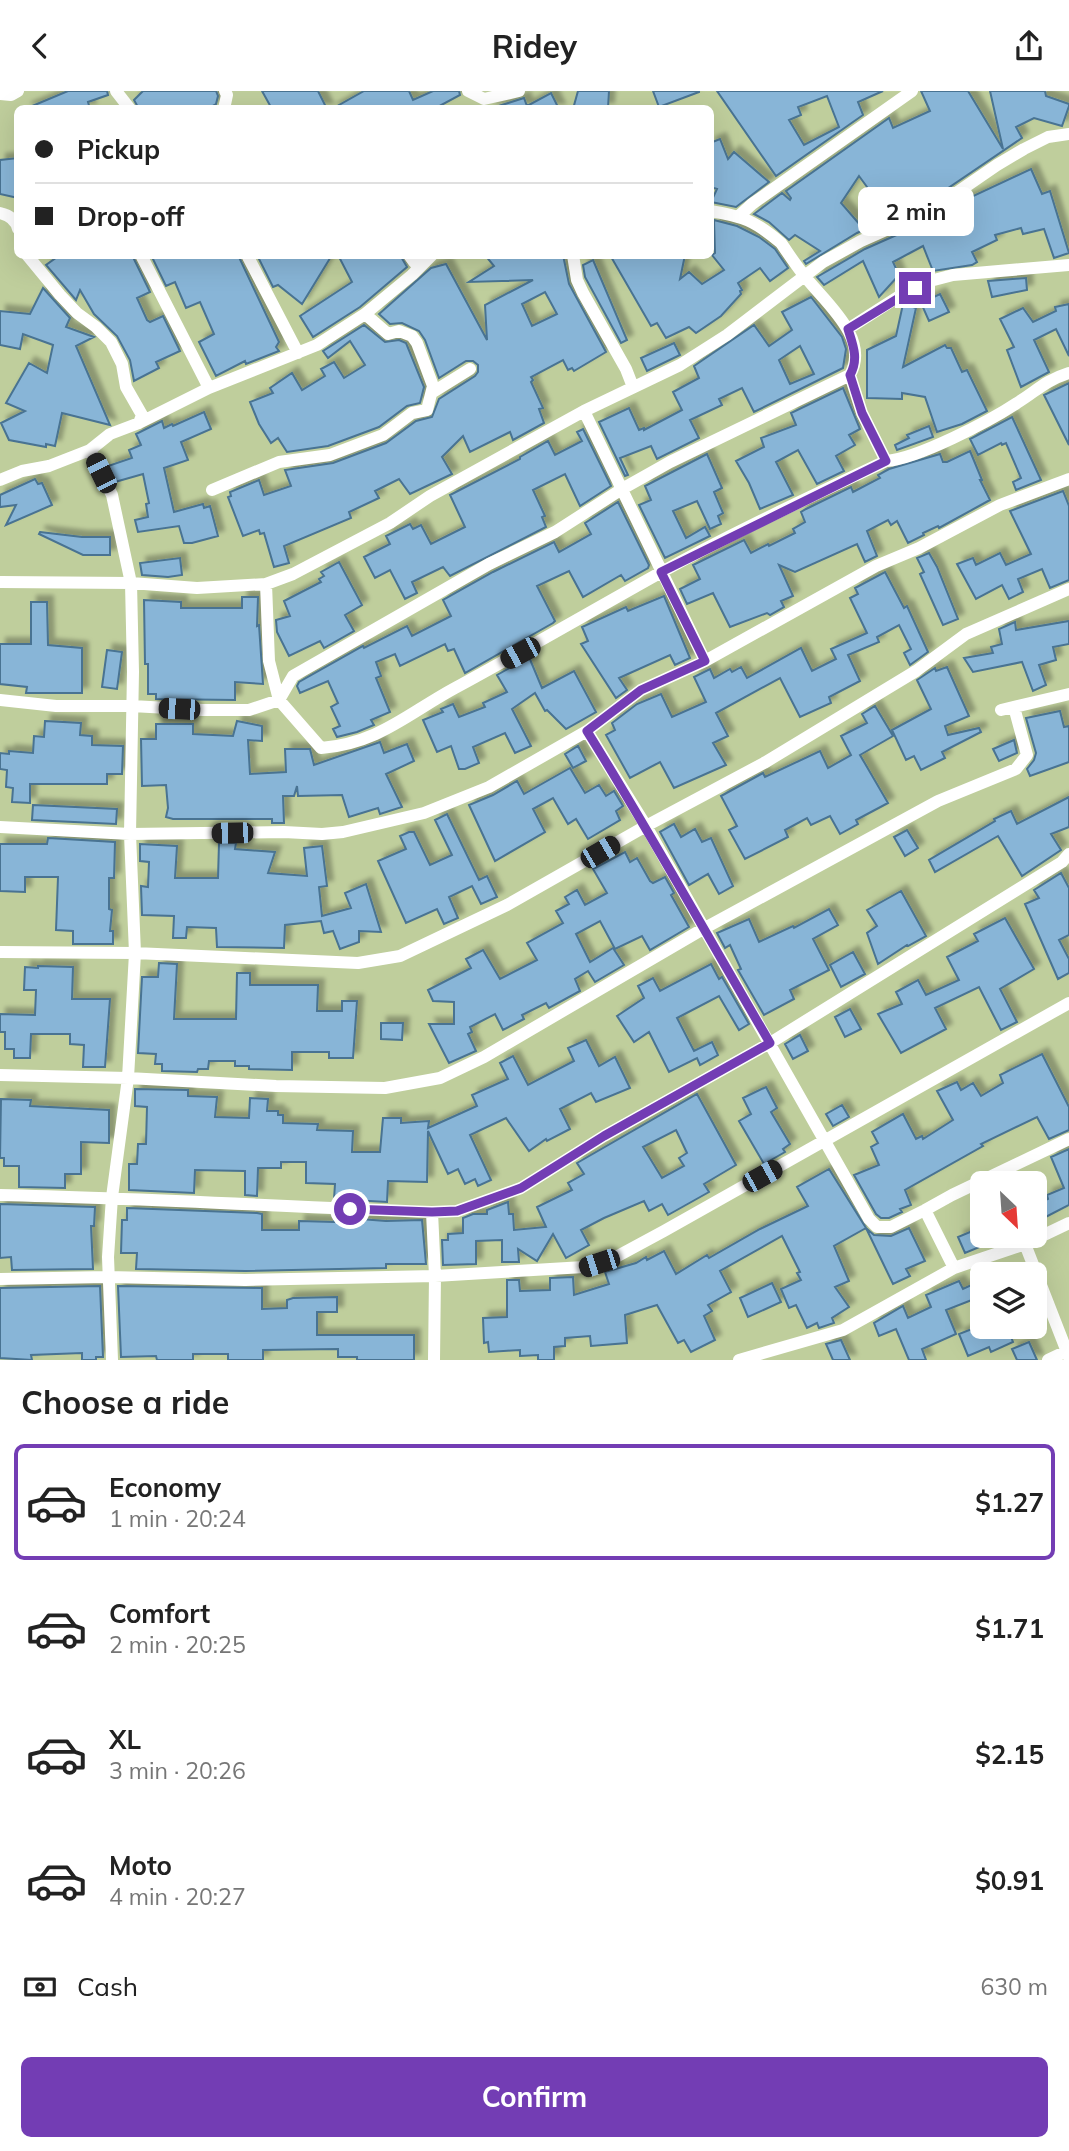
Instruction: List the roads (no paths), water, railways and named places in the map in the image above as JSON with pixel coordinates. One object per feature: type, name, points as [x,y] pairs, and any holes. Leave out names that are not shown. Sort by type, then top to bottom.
[{"type":"street","points":[[0,94],[11,95],[18,91]]},
{"type":"street","points":[[116,91],[127,105]]},
{"type":"street","points":[[468,91],[481,104],[519,91]]},
{"type":"street","points":[[740,215],[912,91]]},
{"type":"street","points":[[0,582],[131,583],[197,588],[265,584],[293,574],[390,523],[430,496],[584,411],[680,365],[727,335],[804,275],[861,240],[933,209],[1024,149],[1048,137],[1069,134]]},
{"type":"street","points":[[0,700],[56,706],[249,710],[279,700],[293,676],[489,564],[555,532],[670,462],[850,375],[854,367],[855,353],[848,329],[781,243],[740,215],[714,212]]},
{"type":"street","points":[[30,259],[77,313],[111,342],[122,364],[126,387],[142,415],[139,423]]},
{"type":"street","points":[[143,259],[209,388]]},
{"type":"street","points":[[249,259],[298,353]]},
{"type":"street","points":[[0,480],[22,471],[49,466],[90,450],[110,434],[139,423],[209,388],[317,345],[365,314],[428,259]]},
{"type":"street","points":[[574,259],[577,280],[583,293],[626,369],[633,387]]},
{"type":"street","points":[[848,329],[901,295],[930,281],[953,275],[1069,265]]},
{"type":"street","points":[[212,490],[279,462],[330,455],[383,435],[412,413],[428,410],[433,392],[417,343],[412,336],[399,331],[388,334],[365,314]]},
{"type":"street","points":[[433,392],[470,369]]},
{"type":"street","points":[[265,584],[270,661],[279,700],[321,748],[364,740],[390,728],[452,689],[661,572],[886,461],[936,445],[979,425],[1019,402],[1049,380],[1069,373]]},
{"type":"street","points":[[850,375],[862,413],[886,461]]},
{"type":"street","points":[[584,411],[705,661]]},
{"type":"street","points":[[90,450],[112,495],[131,583],[130,834],[135,953],[128,1078],[112,1197],[107,1277],[112,1360]]},
{"type":"street","points":[[0,827],[130,834],[322,834],[425,813],[489,787],[587,731],[641,690],[705,661],[876,566],[919,548],[1000,505],[1069,479]]},
{"type":"street","points":[[0,952],[135,953],[358,963],[400,956],[507,905],[764,763],[916,671],[966,634],[1069,589]]},
{"type":"street","points":[[0,1076],[385,1088],[440,1078],[484,1057],[703,929],[938,801],[1016,768],[1027,755],[1008,708],[1069,695]]},
{"type":"street","points":[[587,731],[646,826],[869,1219],[877,1227],[891,1227],[1069,1139]]},
{"type":"street","points":[[0,1195],[457,1211],[521,1188],[604,1136],[770,1043],[1067,863]]},
{"type":"street","points":[[0,1279],[107,1277],[245,1280],[435,1276],[584,1267],[614,1258],[1069,1003]]},
{"type":"street","points":[[925,1210],[954,1268]]},
{"type":"street","points":[[432,1212],[435,1276],[433,1360]]},
{"type":"street","points":[[1047,1234],[1069,1223]]},
{"type":"street","points":[[739,1360],[843,1330],[954,1268],[1013,1248]]},
{"type":"street","points":[[1027,1248],[1068,1353],[1048,1360]]}]
